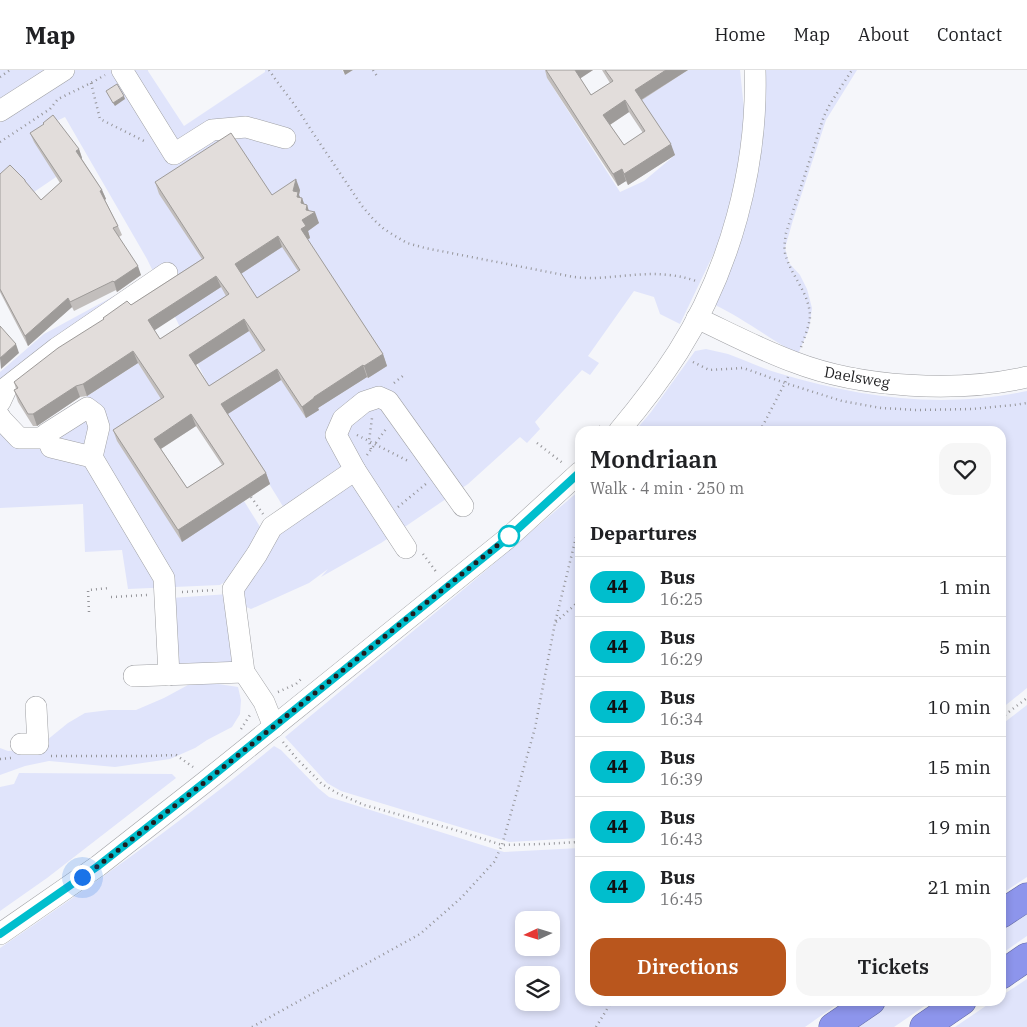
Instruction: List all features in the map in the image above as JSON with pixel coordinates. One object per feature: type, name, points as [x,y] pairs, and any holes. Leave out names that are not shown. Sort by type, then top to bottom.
[{"type":"highway","points":[[1006,911],[1027,897]]},
{"type":"highway","points":[[1006,971],[1027,957]]},
{"type":"highway","points":[[833,1027],[864,1006]]},
{"type":"highway","points":[[924,1027],[955,1006]]},
{"type":"street","points":[[0,111],[64,70]]},
{"type":"street","points":[[623,426],[650,394],[678,353],[697,318],[721,265],[742,200],[748,168],[755,101],[754,70]]},
{"type":"street","points":[[114,72],[174,154],[212,130],[246,127],[285,138]]},
{"type":"street","points":[[0,402],[7,387],[57,348],[168,273]]},
{"type":"street","name":"Daelsweg","points":[[697,318],[795,363],[862,380],[924,386],[986,384],[1027,378]]},
{"type":"street","points":[[413,549],[386,517],[355,470],[336,435],[343,419],[364,402],[379,397],[388,401],[463,506]]},
{"type":"street","points":[[92,457],[51,447],[46,434],[88,408],[95,414],[99,427],[92,457],[164,578],[169,675]]},
{"type":"street","points":[[0,417],[19,438],[47,438]]},
{"type":"street","points":[[274,727],[264,702],[244,672],[233,589],[272,527],[355,470]]},
{"type":"street","points":[[0,934],[98,866],[205,782],[509,537],[575,477]]},
{"type":"street","points":[[134,676],[244,672]]},
{"type":"street","points":[[20,751],[38,744],[36,707]]},
{"type":"path","points":[[0,76],[10,70]]},
{"type":"path","points":[[269,70],[299,110],[362,206],[384,229],[408,243],[558,275],[586,279],[656,274],[683,277],[696,281],[699,273]]},
{"type":"path","points":[[374,70],[377,76]]},
{"type":"path","points":[[763,426],[795,363],[809,324],[809,309],[804,292],[785,252],[789,219],[824,116],[852,70]]},
{"type":"path","points":[[0,142],[50,109],[58,98],[114,72]]},
{"type":"path","points":[[92,83],[100,119],[174,154]]},
{"type":"path","points":[[355,470],[398,415]]},
{"type":"path","points":[[340,427],[410,462]]},
{"type":"path","points":[[537,443],[575,472]]},
{"type":"path","points":[[386,517],[439,472]]},
{"type":"path","points":[[252,1027],[420,934],[461,898],[494,862],[502,845],[535,728],[555,623],[575,541]]},
{"type":"path","points":[[413,549],[447,587]]},
{"type":"path","points":[[89,612],[88,590],[110,588]]},
{"type":"path","points":[[555,623],[575,605]]},
{"type":"path","points":[[235,733],[242,728],[252,713],[275,693],[296,684],[304,678]]},
{"type":"path","points":[[1006,714],[1027,698]]},
{"type":"path","points":[[274,727],[281,740],[322,784],[364,805],[502,845],[575,842]]},
{"type":"path","points":[[0,759],[20,751]]},
{"type":"path","points":[[47,756],[176,755],[193,767]]},
{"type":"path","points":[[596,1027],[609,1006]]},
{"type":"shaded area","points":[[0,70],[148,70],[184,126],[265,72],[265,70],[342,70],[345,75],[353,70],[551,70],[547,78],[620,192],[644,181],[675,155],[639,101],[688,70],[740,70],[744,109],[742,140],[738,171],[724,232],[680,324],[660,314],[654,297],[634,291],[588,356],[599,363],[590,375],[582,370],[535,422],[540,429],[527,443],[520,437],[468,484],[381,543],[321,577],[328,569],[309,583],[251,609],[244,606],[240,572],[220,585],[128,589],[122,550],[85,552],[83,504],[0,508],[0,425],[35,430],[138,363],[168,408],[118,441],[182,541],[244,501],[262,530],[292,521],[207,383],[147,259],[65,117],[46,126],[56,177],[34,192],[0,177]]},
{"type":"shaded area","points":[[764,70],[857,70],[826,120],[785,248],[789,263],[800,275],[807,289],[812,308],[809,329],[798,354],[713,304]]},
{"type":"shaded area","points":[[136,284],[0,388],[0,372],[44,334]]},
{"type":"shaded area","points":[[706,349],[728,354],[772,371],[809,382],[840,389],[902,398],[964,399],[1027,391],[1027,688],[1006,705],[1006,426],[639,426],[695,351]]},
{"type":"shaded area","points":[[575,494],[575,838],[509,842],[341,791],[327,783],[285,737]]},
{"type":"shaded area","points":[[229,594],[234,664],[176,669],[171,598]]},
{"type":"shaded area","points":[[199,681],[238,687],[241,700],[240,714],[232,727],[195,748],[170,759],[115,767],[49,761],[25,766],[0,775],[0,748],[8,751],[36,749],[68,723],[85,713],[109,710],[136,710]]},
{"type":"shaded area","points":[[1027,705],[1027,877],[1006,891],[1006,721]]},
{"type":"shaded area","points":[[274,746],[281,750],[329,797],[504,852],[575,848],[575,1006],[835,1006],[805,1027],[0,1027],[0,948],[140,850]]},
{"type":"shaded area","points":[[19,773],[172,774],[176,778],[47,878],[0,911],[0,787],[14,784]]},
{"type":"shaded area","points":[[1027,910],[1027,936],[1006,951],[1006,924]]},
{"type":"shaded area","points":[[1027,979],[1027,1027],[955,1027],[986,1006],[1006,1006],[1006,993]]},
{"type":"shaded area","points":[[882,1006],[925,1006],[894,1027],[851,1027]]},
{"type":"building","points":[[546,70],[575,70],[591,95],[613,81],[605,70],[666,70],[635,90],[671,144],[624,174],[622,169],[613,174]],"holes":[[[625,100],[645,131],[624,145],[603,115]]]},
{"type":"building","points":[[117,84],[124,96],[113,103],[106,91]]},
{"type":"building","points":[[53,115],[79,149],[76,151],[102,190],[100,191],[118,226],[113,228],[138,266],[114,282],[70,302],[68,298],[25,336],[0,289],[0,174],[10,165],[41,200],[62,181],[30,133],[44,124]]},
{"type":"building","points":[[231,133],[272,195],[296,179],[293,191],[298,192],[297,197],[302,198],[301,203],[307,205],[306,210],[315,212],[302,220],[306,226],[301,229],[383,354],[314,397],[302,407],[277,369],[221,404],[266,473],[178,530],[113,430],[164,397],[133,351],[33,414],[28,414],[14,390],[18,388],[14,382],[58,348],[104,319],[127,301],[131,305],[204,258],[155,182]],"holes":[[[278,236],[300,270],[257,298],[235,264]],[[216,276],[229,294],[160,339],[148,320]],[[244,319],[265,350],[209,386],[189,355]],[[191,414],[224,464],[187,488],[154,439]]]},
{"type":"building","points":[[0,326],[16,344],[0,358]]},
{"type":"bus line","name":"44","points":[[0,934],[98,866],[205,782],[509,537],[575,477]]},
{"type":"route","points":[[82,877],[205,782],[509,536]]}]
